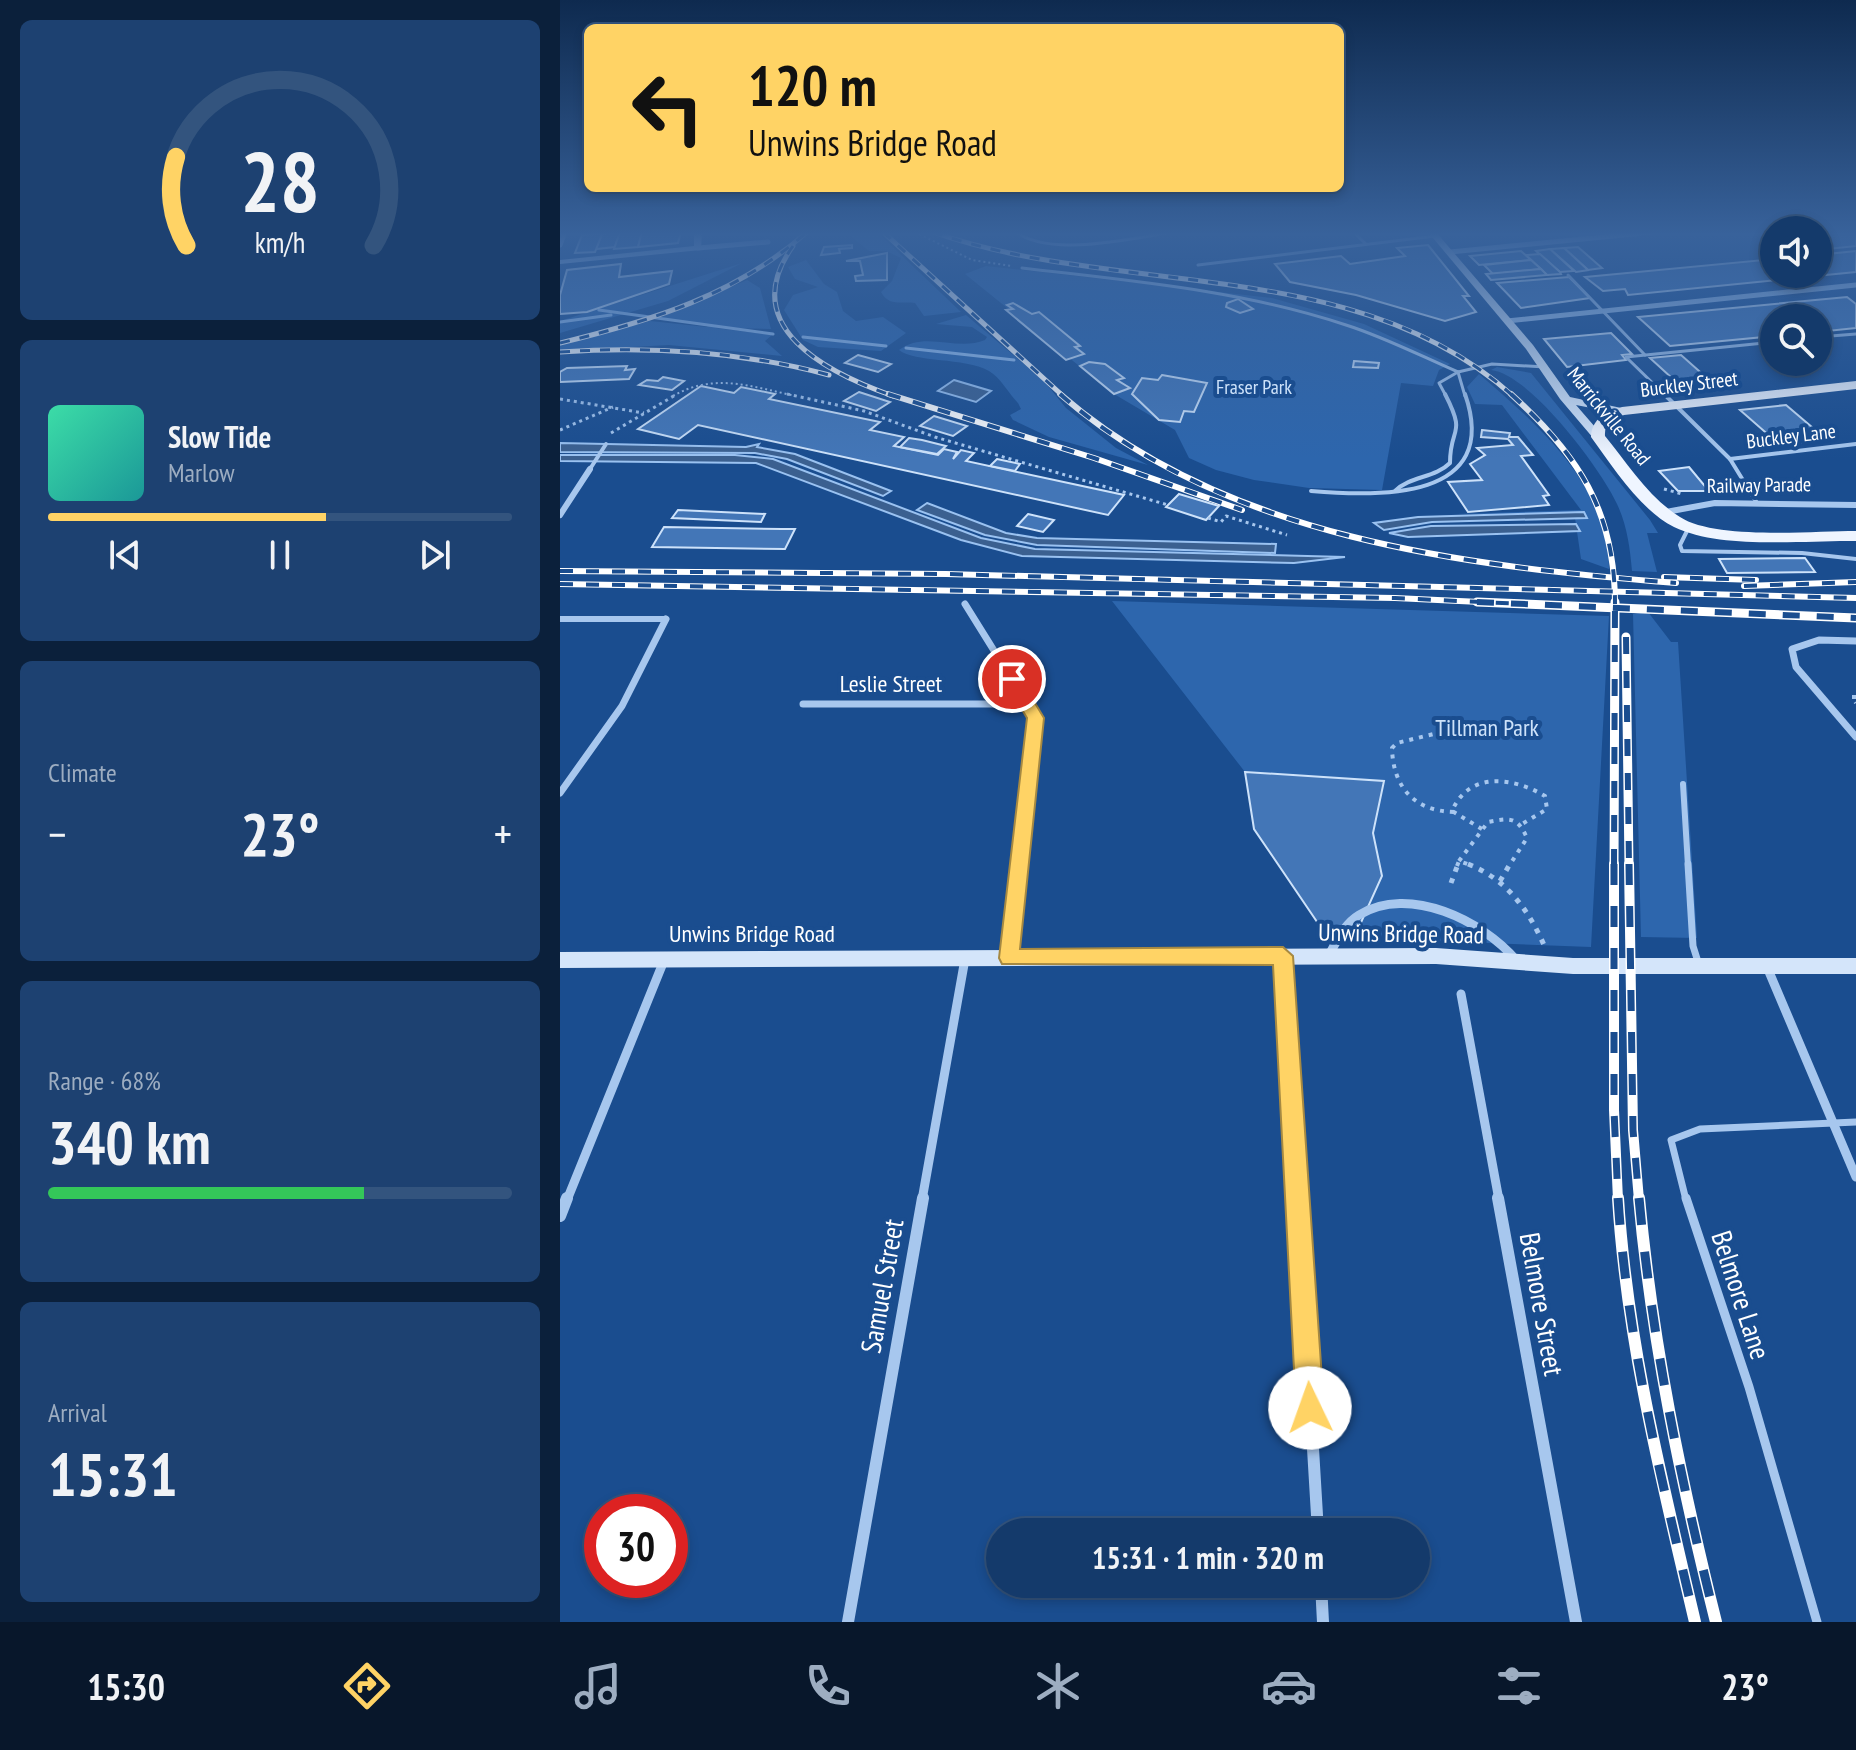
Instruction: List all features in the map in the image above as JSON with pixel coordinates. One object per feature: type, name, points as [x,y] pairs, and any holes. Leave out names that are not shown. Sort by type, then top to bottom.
[{"type":"main road","name":"Marrickville Road","points":[[1496,308],[1545,367],[1564,397],[1666,512]]},
{"type":"main road","name":"Buckley Street","points":[[1564,397],[1585,406],[1622,411],[1856,385]]},
{"type":"main road","name":"Buckley Street","points":[[1598,437],[1600,424],[1622,411]]},
{"type":"main road","name":"Railway Parade","points":[[1666,512],[1689,527],[1727,532],[1856,536]]},
{"type":"main road","name":"Unwins Bridge Road","points":[[560,960],[1436,956],[1700,968],[1856,966]]},
{"type":"street","points":[[1507,321],[1636,308]]},
{"type":"street","points":[[560,515],[590,469]]},
{"type":"street","name":"Railway Parade","points":[[1666,512],[1700,505],[1856,505]]},
{"type":"street","points":[[965,604],[1036,718],[1009,958]]},
{"type":"street","points":[[560,793],[622,706],[666,619]]},
{"type":"street","points":[[1856,641],[1809,642],[1792,649],[1791,656],[1796,667],[1856,737]]},
{"type":"street","name":"Leslie Street","points":[[803,704],[1027,704]]},
{"type":"street","points":[[1329,956],[1346,926],[1361,913],[1386,907],[1412,906],[1440,910],[1467,920],[1493,935],[1517,962]]},
{"type":"street","points":[[1283,956],[1317,1518]]},
{"type":"street","points":[[560,1216],[665,958]]},
{"type":"street","name":"Samuel Street","points":[[848,1622],[965,958]]},
{"type":"street","points":[[1767,967],[1856,1177]]},
{"type":"street","name":"Belmore Street","points":[[1461,994],[1576,1622]]},
{"type":"street","points":[[1322,1598],[1323,1622]]},
{"type":"lane","points":[[1285,308],[1347,325],[1458,372]]},
{"type":"lane","points":[[1601,308],[1645,355],[1760,343]]},
{"type":"lane","points":[[1832,336],[1856,334]]},
{"type":"lane","name":"Buckley Lane","points":[[1645,355],[1626,357],[1730,459],[1757,503]]},
{"type":"lane","points":[[1394,492],[1402,484],[1431,475],[1450,463],[1450,446],[1457,437],[1458,420],[1439,383],[1458,372],[1492,364],[1545,367]]},
{"type":"lane","points":[[1311,491],[1394,492],[1441,482],[1460,469],[1465,460],[1472,422],[1458,372]]},
{"type":"lane","points":[[590,469],[606,444]]},
{"type":"lane","name":"Buckley Lane","points":[[1730,459],[1856,444]]},
{"type":"lane","points":[[1689,527],[1680,545],[1682,551],[1802,553],[1856,559]]},
{"type":"lane","points":[[560,619],[666,619]]},
{"type":"lane","points":[[1683,784],[1693,946],[1700,968]]},
{"type":"lane","points":[[1833,1122],[1856,1122]]},
{"type":"lane","name":"Belmore Lane","points":[[1817,1622],[1749,1387],[1684,1193],[1671,1140],[1700,1129],[1833,1122]]},
{"type":"path","points":[[600,437],[646,414],[694,384],[737,383],[864,411],[944,440],[1168,505]]},
{"type":"path","points":[[560,399],[646,414]]},
{"type":"path","points":[[560,430],[613,407]]},
{"type":"path","points":[[1208,518],[1221,522],[1226,516],[1287,535]]},
{"type":"path","points":[[1458,728],[1397,743],[1392,748],[1391,764],[1398,784],[1414,803],[1435,812],[1454,812],[1482,829]]},
{"type":"path","points":[[1454,812],[1454,804],[1467,789],[1481,782],[1513,782],[1537,790],[1548,802],[1543,814],[1522,824]]},
{"type":"path","points":[[1451,883],[1459,861],[1482,829],[1498,819],[1513,818],[1522,824],[1527,838],[1500,881]]},
{"type":"path","points":[[1459,861],[1500,881],[1524,905],[1544,945]]},
{"type":"green space","points":[[602,308],[645,308],[560,333],[560,321]]},
{"type":"green space","points":[[683,308],[765,308],[771,329],[716,328],[772,335],[765,341],[782,356],[669,345],[560,351],[560,345],[650,321],[709,325],[659,318]]},
{"type":"green space","points":[[842,308],[856,321],[883,317],[906,333],[881,351],[818,347],[803,340],[784,310]]},
{"type":"green space","points":[[918,308],[956,308],[961,312],[924,316]]},
{"type":"green space","name":"Fraser Park","points":[[1007,308],[1306,308],[1364,324],[1450,364],[1439,370],[1433,386],[1401,383],[1382,490],[1309,488],[1254,480],[1216,470],[1189,458],[1175,430],[1114,394]]},
{"type":"green space","points":[[966,315],[1044,381],[1066,408],[1116,448],[1148,465],[1049,437],[1013,420],[1010,415],[1021,409],[989,371],[967,364],[916,357],[899,350],[919,342],[963,344],[985,340],[987,337],[972,327],[936,324]]},
{"type":"green space","points":[[1497,367],[1531,373],[1650,520],[1658,533],[1647,533],[1657,572],[1632,571],[1628,537],[1609,488],[1563,425],[1525,388],[1507,375],[1491,370]]},
{"type":"green space","points":[[1479,374],[1546,436],[1583,484],[1597,510],[1606,539],[1609,569],[1581,559],[1575,518],[1586,518],[1583,513],[1455,514],[1581,510],[1502,405],[1475,404],[1467,387]]},
{"type":"green space","name":"Tillman Park","points":[[1112,601],[1609,616],[1591,947],[1354,938],[1382,876],[1373,833],[1384,782],[1245,772]]},
{"type":"green space","points":[[1648,612],[1671,642],[1678,642],[1697,938],[1641,937],[1633,614]]},
{"type":"shaded area","points":[[954,380],[991,391],[976,402],[938,391]]},
{"type":"shaded area","points":[[560,443],[746,447],[759,444],[757,447],[795,454],[891,491],[883,496],[787,459],[755,453],[560,452]]},
{"type":"shaded area","points":[[560,455],[735,455],[773,459],[981,538],[1035,549],[1345,557],[1294,563],[1022,556],[961,540],[756,463],[560,461]]},
{"type":"shaded area","points":[[927,503],[1006,533],[1037,538],[1276,544],[1275,553],[1037,545],[985,535],[917,510]]},
{"type":"shaded area","points":[[1584,512],[1587,518],[1432,522],[1384,530],[1374,523],[1418,517]]},
{"type":"shaded area","points":[[1576,524],[1580,531],[1408,537],[1389,533],[1431,526]]},
{"type":"building","points":[[560,308],[600,308],[587,312],[560,314]]},
{"type":"building","points":[[1021,308],[1032,314],[1039,312],[1080,346],[1075,347],[1084,354],[1066,360],[1006,310]]},
{"type":"building","points":[[1228,308],[1253,309],[1240,313]]},
{"type":"building","points":[[1399,308],[1473,308],[1476,312],[1445,321]]},
{"type":"building","points":[[1760,308],[1760,337],[1670,346],[1638,317]]},
{"type":"building","points":[[1832,308],[1856,308],[1856,328],[1832,331]]},
{"type":"building","points":[[1611,333],[1632,354],[1622,355],[1626,360],[1567,367],[1544,339]]},
{"type":"building","points":[[858,355],[891,364],[878,372],[845,363]]},
{"type":"building","points":[[1681,355],[1716,386],[1685,390],[1650,358]]},
{"type":"building","points":[[1354,361],[1379,363],[1378,368],[1353,367]]},
{"type":"building","points":[[1089,362],[1105,364],[1124,378],[1117,380],[1130,388],[1114,394],[1080,366]]},
{"type":"building","points":[[627,366],[625,370],[635,369],[629,379],[560,382],[560,372],[567,368]]},
{"type":"building","points":[[1162,375],[1207,383],[1194,412],[1184,411],[1180,422],[1159,420],[1132,394],[1142,378],[1158,380]]},
{"type":"building","points":[[663,377],[684,381],[672,390],[639,385],[647,380],[658,381]]},
{"type":"building","points":[[701,386],[734,393],[741,387],[775,394],[769,399],[880,422],[870,430],[904,437],[894,446],[938,455],[944,449],[957,452],[953,459],[961,450],[974,453],[966,461],[1124,495],[1108,515],[698,425],[679,439],[638,429]]},
{"type":"building","points":[[859,392],[890,402],[876,411],[844,401]]},
{"type":"building","points":[[1786,405],[1826,439],[1780,445],[1740,410]]},
{"type":"building","points":[[934,416],[967,426],[953,436],[920,426]]},
{"type":"building","points":[[1482,430],[1518,437],[1533,455],[1521,456],[1549,495],[1543,496],[1549,505],[1468,512],[1448,482],[1482,480],[1470,464],[1485,455],[1477,448],[1513,445],[1508,439],[1481,437]]},
{"type":"building","points":[[909,438],[946,446],[937,454],[900,447]]},
{"type":"building","points":[[997,459],[1020,464],[1015,471],[990,466]]},
{"type":"building","points":[[1689,467],[1709,491],[1678,491],[1659,471]]},
{"type":"building","points":[[1179,494],[1219,506],[1206,520],[1166,507]]},
{"type":"building","points":[[678,510],[765,514],[761,522],[672,518]]},
{"type":"building","points":[[1028,514],[1054,520],[1043,532],[1017,526]]},
{"type":"building","points":[[664,527],[795,529],[785,549],[652,547]]},
{"type":"building","points":[[1805,558],[1815,572],[1727,573],[1719,559]]},
{"type":"building","points":[[1245,772],[1384,781],[1373,833],[1382,876],[1354,938],[1328,938],[1254,829]]},
{"type":"waterway","points":[[599,310],[773,334]]},
{"type":"waterway","points":[[560,322],[611,315]]},
{"type":"waterway","points":[[803,337],[886,346]]},
{"type":"waterway","points":[[906,348],[1014,360]]},
{"type":"railway","points":[[560,343],[678,308]]},
{"type":"railway","points":[[777,308],[782,323],[797,343],[818,360],[888,394]]},
{"type":"railway","points":[[966,308],[1063,396]]},
{"type":"railway","points":[[1339,308],[1382,320],[1450,351],[1513,396]]},
{"type":"railway","points":[[560,352],[696,352],[762,360],[829,375]]},
{"type":"railway","points":[[888,394],[1094,458],[1242,510]]},
{"type":"railway","points":[[888,394],[893,396]]},
{"type":"railway","points":[[1060,394],[1126,443],[1197,482],[1272,513],[1352,536],[1433,554],[1514,567],[1613,578]]},
{"type":"railway","points":[[1511,394],[1556,439],[1588,487],[1600,512],[1608,540],[1613,578]]},
{"type":"railway","points":[[560,571],[946,574],[1614,592]]},
{"type":"railway","points":[[1664,577],[1756,580]]},
{"type":"railway","points":[[1613,578],[1676,583]]},
{"type":"railway","points":[[1613,578],[1614,592]]},
{"type":"railway","points":[[1744,586],[1856,582]]},
{"type":"railway","points":[[560,584],[1395,598],[1511,603]]},
{"type":"railway","points":[[1614,592],[1856,598]]},
{"type":"railway","points":[[1614,592],[1615,604]]},
{"type":"railway","points":[[1477,602],[1511,603]]},
{"type":"railway","points":[[1511,603],[1615,608]]},
{"type":"railway","points":[[1511,603],[1523,604]]},
{"type":"railway","points":[[1614,866],[1615,608]]},
{"type":"railway","points":[[1615,608],[1856,618]]},
{"type":"railway","points":[[1626,637],[1629,866]]},
{"type":"railway","points":[[1629,864],[1633,1130],[1639,1200]]},
{"type":"railway","points":[[1614,866],[1614,1110],[1618,1200]]},
{"type":"railway","points":[[1618,1198],[1638,1359],[1695,1622]]},
{"type":"railway","points":[[1639,1198],[1669,1412],[1716,1622]]},
{"type":"route","points":[[1012,679],[1036,718],[1009,958],[1283,956],[1310,1408]]}]
